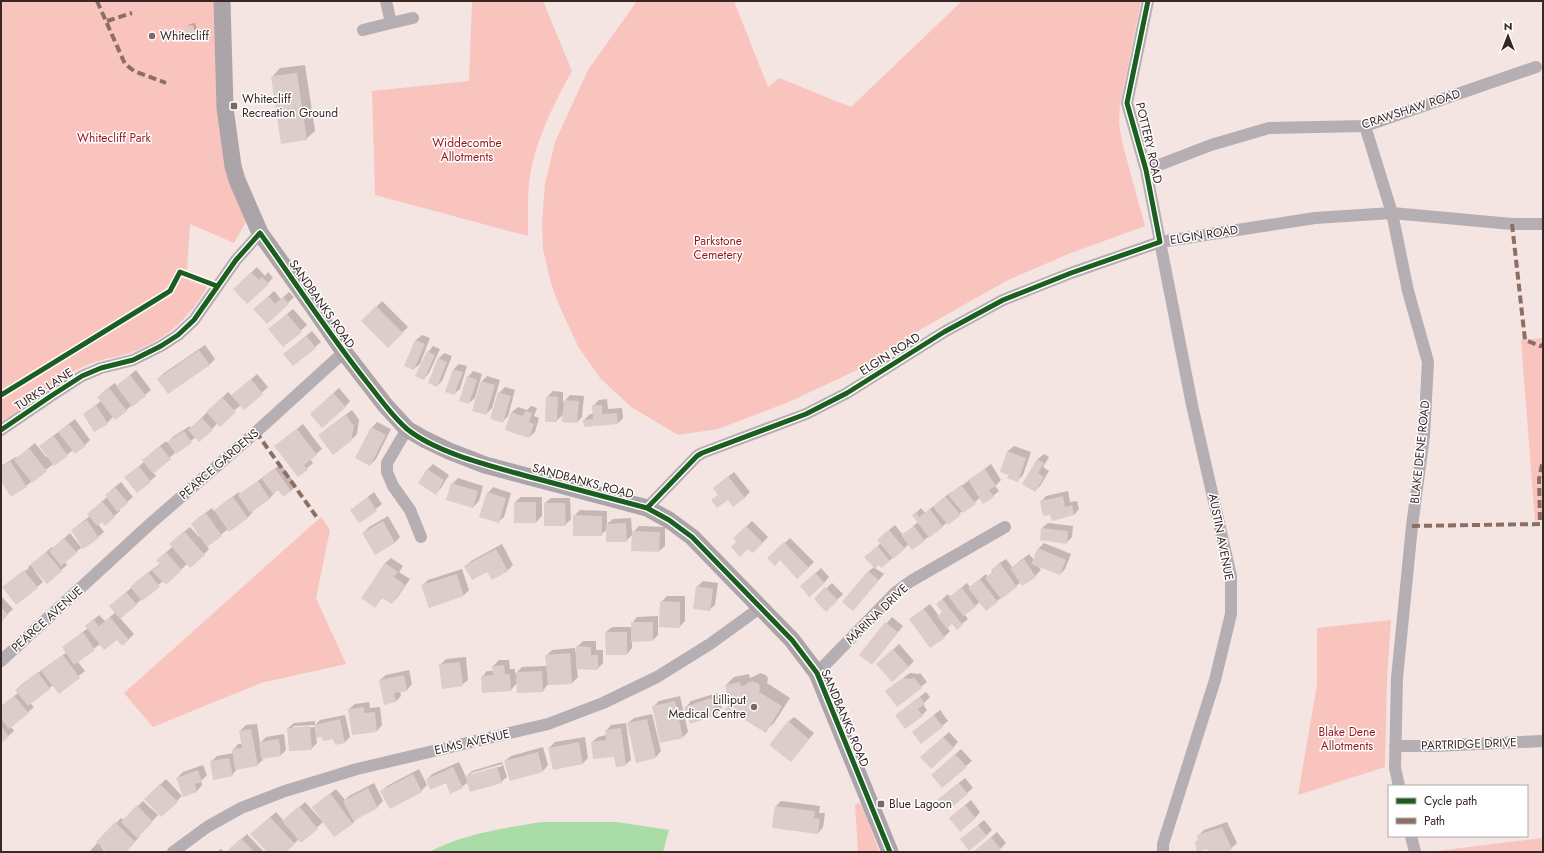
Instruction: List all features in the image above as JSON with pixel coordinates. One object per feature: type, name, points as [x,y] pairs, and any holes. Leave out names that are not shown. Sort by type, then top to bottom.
[{"type":"main road","name":"SANDBANKS ROAD","points":[[222,1],[225,108],[233,166],[237,180],[260,233],[344,352],[385,405],[408,429],[424,439],[449,451],[485,464],[647,508],[669,520],[692,537],[792,640],[817,673],[890,852]]},
{"type":"street","points":[[386,1],[391,23]]},
{"type":"street","name":"POTTERY ROAD","points":[[1148,1],[1127,103],[1146,170],[1160,242]]},
{"type":"street","points":[[363,30],[413,18]]},
{"type":"street","name":"CRAWSHAW ROAD","points":[[1146,170],[1211,145],[1269,128],[1365,126],[1536,67]]},
{"type":"street","name":"BLAKE DENE ROAD","points":[[1365,126],[1392,213],[1408,291],[1428,362],[1424,436],[1411,534],[1397,678],[1395,768],[1399,785]]},
{"type":"street","name":"ELGIN ROAD","points":[[647,508],[697,456],[702,453],[806,414],[847,393],[944,332],[1003,300],[1071,273],[1160,242],[1315,218],[1392,213],[1512,224],[1543,224]]},
{"type":"street","name":"TURKS LANE","points":[[1,430],[82,376],[101,368],[133,360],[161,346],[178,335],[194,320],[236,260],[260,233]]},
{"type":"street","name":"AUSTIN AVENUE","points":[[1160,242],[1192,405],[1231,576],[1232,614],[1215,680],[1163,844],[1163,852]]},
{"type":"street","name":"PEARCE GARDENS","points":[[94,577],[150,524],[256,432],[344,352]]},
{"type":"street","points":[[408,429],[387,463],[387,472],[393,486],[410,510],[421,537]]},
{"type":"street","name":"MARINA DRIVE","points":[[817,673],[896,592],[911,581],[1005,527]]},
{"type":"street","name":"PEARCE AVENUE","points":[[1,661],[94,577]]},
{"type":"street","name":"ELMS AVENUE","points":[[173,852],[207,826],[241,808],[285,791],[364,767],[548,724],[603,703],[657,676],[710,644],[761,607]]},
{"type":"street","name":"PARTRIDGE DRIVE","points":[[1395,746],[1435,746],[1543,740]]},
{"type":"street","points":[[1411,837],[1415,852]]},
{"type":"green space","name":"Whitecliff Park","points":[[1,1],[222,1],[225,108],[251,213],[234,243],[190,224],[187,270],[211,280],[194,307],[180,323],[164,336],[146,346],[117,357],[98,361],[76,370],[47,388],[1,423]]},
{"type":"green space","name":"Widdecombe Allotments","points":[[472,1],[543,1],[572,71],[549,117],[535,153],[530,173],[528,236],[375,195],[372,91],[469,81]]},
{"type":"green space","name":"Parkstone Cemetery","points":[[637,1],[734,1],[768,87],[779,78],[851,107],[962,1],[1141,1],[1120,105],[1119,123],[1122,142],[1145,226],[1071,253],[1008,280],[923,328],[857,370],[789,402],[718,429],[678,435],[631,407],[600,378],[579,348],[558,303],[551,283],[543,249],[542,223],[545,184],[555,142],[588,70]]},
{"type":"green space","points":[[1543,338],[1543,520],[1535,521],[1521,340]]},
{"type":"green space","points":[[321,517],[330,530],[316,598],[346,664],[261,683],[153,727],[124,693]]},
{"type":"green space","name":"Blake Dene Allotments","points":[[1391,620],[1387,679],[1385,767],[1298,795],[1317,685],[1317,628]]},
{"type":"green space","points":[[859,803],[864,808],[879,852],[858,852],[855,804]]},
{"type":"green space","points":[[1543,838],[1543,852],[1428,852]]},
{"type":"shaded area","points":[[541,822],[617,822],[669,830],[663,852],[429,852],[469,836],[498,829]]},
{"type":"building","points":[[193,25],[195,32],[187,34],[186,26]]},
{"type":"building","points":[[297,73],[307,140],[281,144],[271,76]]},
{"type":"building","points":[[251,272],[259,280],[262,277],[269,284],[247,304],[233,289]]},
{"type":"building","points":[[268,296],[275,304],[283,297],[289,304],[267,324],[253,309]]},
{"type":"building","points":[[376,306],[403,333],[388,348],[361,321]]},
{"type":"building","points":[[287,314],[302,332],[283,347],[268,329]]},
{"type":"building","points":[[307,336],[316,348],[293,366],[283,354]]},
{"type":"building","points":[[415,340],[425,344],[414,370],[404,366]]},
{"type":"building","points":[[199,350],[210,365],[168,394],[157,379]]},
{"type":"building","points":[[427,351],[435,355],[424,380],[415,376]]},
{"type":"building","points":[[438,358],[447,362],[437,387],[428,383]]},
{"type":"building","points":[[453,369],[463,372],[454,395],[445,392]]},
{"type":"building","points":[[130,375],[146,396],[132,407],[116,386]]},
{"type":"building","points":[[467,376],[477,380],[469,404],[459,401]]},
{"type":"building","points":[[251,379],[263,394],[244,410],[231,395]]},
{"type":"building","points":[[481,381],[495,385],[486,415],[472,411]]},
{"type":"building","points":[[109,388],[127,411],[115,420],[97,397]]},
{"type":"building","points":[[498,392],[511,396],[503,423],[490,419]]},
{"type":"building","points":[[333,393],[346,407],[322,428],[310,414]]},
{"type":"building","points":[[546,396],[558,397],[557,422],[545,422]]},
{"type":"building","points":[[222,397],[236,412],[220,427],[206,412]]},
{"type":"building","points":[[564,400],[579,401],[577,423],[562,422]]},
{"type":"building","points":[[96,405],[108,424],[94,432],[83,414]]},
{"type":"building","points":[[592,405],[602,405],[602,414],[617,413],[618,424],[584,427],[583,420],[593,419]]},
{"type":"building","points":[[525,411],[532,413],[529,422],[534,424],[529,438],[505,430],[511,412],[523,416]]},
{"type":"building","points":[[346,415],[354,426],[351,441],[333,455],[318,435]]},
{"type":"building","points":[[202,418],[213,430],[199,442],[188,430]]},
{"type":"building","points":[[69,424],[86,446],[75,454],[58,432]]},
{"type":"building","points":[[371,427],[386,435],[370,466],[355,458]]},
{"type":"building","points":[[297,429],[317,455],[304,465],[308,470],[298,477],[274,446]]},
{"type":"building","points":[[184,431],[192,443],[176,454],[167,442]]},
{"type":"building","points":[[54,436],[68,456],[54,466],[39,446]]},
{"type":"building","points":[[160,446],[171,459],[153,474],[142,460]]},
{"type":"building","points":[[29,448],[47,471],[32,483],[14,460]]},
{"type":"building","points":[[1007,451],[1026,458],[1018,482],[1007,478],[1008,475],[1000,472]]},
{"type":"building","points":[[1037,459],[1044,463],[1038,473],[1044,477],[1035,492],[1022,484]]},
{"type":"building","points":[[10,461],[27,487],[11,497],[1,481],[1,467]]},
{"type":"building","points":[[139,466],[151,482],[137,493],[124,477]]},
{"type":"building","points":[[275,468],[291,491],[283,497],[278,490],[273,494],[261,478]]},
{"type":"building","points":[[427,469],[444,480],[436,495],[418,483]]},
{"type":"building","points":[[985,469],[996,486],[989,490],[994,497],[983,504],[968,480]]},
{"type":"building","points":[[728,476],[745,498],[733,507],[728,500],[717,508],[711,500],[718,495],[713,488]]},
{"type":"building","points":[[258,481],[270,499],[250,513],[238,495]]},
{"type":"building","points":[[451,483],[478,491],[473,508],[446,500]]},
{"type":"building","points":[[961,485],[976,504],[963,513],[948,495]]},
{"type":"building","points":[[115,487],[128,503],[117,512],[105,495]]},
{"type":"building","points":[[487,492],[506,498],[499,523],[479,517]]},
{"type":"building","points":[[945,496],[961,515],[948,525],[933,507]]},
{"type":"building","points":[[1063,496],[1065,507],[1072,505],[1074,515],[1052,521],[1050,515],[1043,516],[1040,501]]},
{"type":"building","points":[[233,497],[248,518],[229,532],[214,510]]},
{"type":"building","points":[[368,497],[377,511],[359,523],[350,510]]},
{"type":"building","points":[[102,501],[115,517],[105,526],[102,522],[97,526],[87,514]]},
{"type":"building","points":[[514,502],[536,502],[536,523],[514,523]]},
{"type":"building","points":[[544,503],[565,503],[566,526],[544,526]]},
{"type":"building","points":[[930,509],[943,527],[929,538],[912,515],[916,512],[919,517]]},
{"type":"building","points":[[206,513],[222,536],[207,547],[191,524]]},
{"type":"building","points":[[573,515],[602,516],[602,536],[573,536]]},
{"type":"building","points":[[87,520],[99,538],[83,549],[71,530]]},
{"type":"building","points":[[383,521],[395,543],[375,555],[362,533]]},
{"type":"building","points":[[626,523],[627,542],[606,542],[606,524]]},
{"type":"building","points":[[746,526],[763,543],[753,553],[748,549],[740,557],[731,547],[736,542],[733,538]]},
{"type":"building","points":[[914,526],[925,541],[912,550],[901,535]]},
{"type":"building","points":[[1041,528],[1068,531],[1067,544],[1040,540]]},
{"type":"building","points":[[889,530],[905,549],[893,559],[877,540]]},
{"type":"building","points":[[184,531],[205,555],[190,568],[169,544]]},
{"type":"building","points":[[632,531],[660,532],[659,552],[631,551]]},
{"type":"building","points":[[64,538],[77,553],[61,566],[49,551]]},
{"type":"building","points":[[784,542],[809,568],[797,579],[780,560],[775,566],[767,558]]},
{"type":"building","points":[[878,546],[890,561],[881,568],[879,565],[875,569],[864,557]]},
{"type":"building","points":[[1038,548],[1066,560],[1060,575],[1031,564]]},
{"type":"building","points":[[496,549],[508,571],[492,580],[487,572],[472,580],[464,566]]},
{"type":"building","points":[[46,552],[62,571],[47,584],[30,565]]},
{"type":"building","points":[[166,552],[182,570],[166,585],[152,571],[160,564],[156,560]]},
{"type":"building","points":[[1024,559],[1036,577],[1022,586],[1010,568]]},
{"type":"building","points":[[385,563],[398,572],[394,577],[405,585],[392,604],[382,598],[375,608],[361,598]]},
{"type":"building","points":[[1000,563],[1017,587],[1001,599],[985,578],[993,572],[991,570]]},
{"type":"building","points":[[24,570],[38,588],[16,605],[2,587]]},
{"type":"building","points":[[868,571],[879,580],[853,611],[842,602]]},
{"type":"building","points":[[148,572],[160,587],[142,601],[130,587]]},
{"type":"building","points":[[815,573],[825,583],[809,597],[800,586]]},
{"type":"building","points":[[457,574],[464,596],[429,608],[421,585]]},
{"type":"building","points":[[980,579],[998,602],[986,611],[968,588]]},
{"type":"building","points":[[696,586],[713,589],[710,611],[693,609]]},
{"type":"building","points":[[825,587],[838,600],[826,612],[814,599]]},
{"type":"building","points":[[962,588],[976,607],[963,616],[949,597]]},
{"type":"building","points":[[126,592],[137,605],[120,619],[109,606]]},
{"type":"building","points":[[942,599],[963,625],[957,630],[952,624],[947,629],[937,616],[942,612],[936,604]]},
{"type":"building","points":[[660,601],[680,602],[680,628],[659,627]]},
{"type":"building","points":[[1,607],[8,615],[1,622]]},
{"type":"building","points":[[924,609],[945,638],[930,648],[909,619]]},
{"type":"building","points":[[110,617],[129,640],[122,646],[117,640],[104,650],[85,626],[93,619],[99,626]]},
{"type":"building","points":[[631,622],[653,622],[653,641],[631,642]]},
{"type":"building","points":[[885,622],[898,632],[872,665],[859,655]]},
{"type":"building","points":[[83,632],[95,650],[74,665],[62,647]]},
{"type":"building","points":[[605,632],[627,632],[627,655],[606,655]]},
{"type":"building","points":[[576,646],[591,647],[591,655],[598,655],[598,670],[576,669]]},
{"type":"building","points":[[893,649],[909,667],[892,682],[876,664]]},
{"type":"building","points":[[570,653],[572,684],[548,685],[545,655]]},
{"type":"building","points":[[63,655],[80,678],[59,694],[41,671]]},
{"type":"building","points":[[460,662],[463,686],[442,689],[439,664]]},
{"type":"building","points":[[504,665],[505,674],[510,674],[511,691],[482,693],[481,676],[493,675],[492,666]]},
{"type":"building","points":[[542,671],[543,692],[517,693],[516,672]]},
{"type":"building","points":[[38,672],[50,689],[28,706],[15,690]]},
{"type":"building","points":[[404,675],[407,691],[394,693],[396,702],[384,705],[379,680]]},
{"type":"building","points":[[914,677],[922,688],[897,707],[885,691],[903,678],[912,679]]},
{"type":"building","name":"Lilliput Medical Centre","points":[[752,681],[759,684],[759,692],[782,706],[766,733],[740,717],[728,718],[725,708],[730,707],[725,685],[740,682],[741,686]]},
{"type":"building","points":[[14,696],[29,713],[9,729],[1,719],[1,706]]},
{"type":"building","points":[[920,697],[925,704],[918,709],[923,716],[905,729],[895,715]]},
{"type":"building","points":[[711,698],[717,715],[690,724],[684,707]]},
{"type":"building","points":[[675,701],[683,738],[660,743],[652,706]]},
{"type":"building","points":[[364,707],[364,713],[375,712],[377,732],[352,735],[348,709]]},
{"type":"building","points":[[934,715],[943,727],[921,744],[912,732]]},
{"type":"building","points":[[340,719],[345,743],[335,745],[333,739],[323,741],[322,737],[316,738],[314,725]]},
{"type":"building","points":[[647,719],[656,758],[636,763],[627,723]]},
{"type":"building","points":[[788,721],[809,739],[791,762],[769,745]]},
{"type":"building","points":[[1,726],[9,737],[1,743]]},
{"type":"building","points":[[310,726],[312,750],[289,751],[287,728]]},
{"type":"building","points":[[621,728],[626,766],[616,767],[614,757],[593,759],[591,742],[606,740],[605,730]]},
{"type":"building","points":[[251,729],[258,766],[235,770],[232,749],[242,748],[239,731]]},
{"type":"building","points":[[943,737],[954,748],[931,769],[920,757]]},
{"type":"building","points":[[279,739],[281,756],[261,759],[259,742]]},
{"type":"building","points":[[579,742],[583,764],[553,770],[548,748]]},
{"type":"building","points":[[538,752],[543,772],[510,781],[504,761]]},
{"type":"building","points":[[955,754],[967,767],[942,788],[931,775]]},
{"type":"building","points":[[229,758],[233,776],[213,780],[210,761]]},
{"type":"building","points":[[453,767],[463,788],[450,794],[446,783],[430,790],[426,779]]},
{"type":"building","points":[[497,767],[502,783],[470,792],[465,776]]},
{"type":"building","points":[[198,770],[202,782],[195,784],[197,792],[183,797],[176,778]]},
{"type":"building","points":[[413,774],[422,792],[390,809],[380,791]]},
{"type":"building","points":[[959,783],[968,794],[947,811],[938,799]]},
{"type":"building","points":[[160,784],[178,802],[161,817],[144,799]]},
{"type":"building","points":[[368,788],[378,808],[353,821],[343,801]]},
{"type":"building","points":[[330,793],[353,824],[334,837],[312,807]]},
{"type":"building","points":[[137,805],[153,822],[137,838],[121,822]]},
{"type":"building","points":[[965,805],[976,818],[960,832],[949,818]]},
{"type":"building","points":[[299,806],[318,829],[301,843],[282,821]]},
{"type":"building","points":[[775,806],[815,811],[814,818],[820,819],[818,834],[772,828]]},
{"type":"building","points":[[270,817],[295,844],[286,852],[267,852],[250,834]]},
{"type":"building","points":[[115,822],[135,842],[126,852],[107,852],[96,842]]},
{"type":"building","points":[[978,825],[987,836],[969,851],[960,839]]},
{"type":"building","points":[[1222,827],[1232,849],[1228,852],[1208,852],[1207,849],[1197,852],[1195,842],[1198,841],[1197,835]]},
{"type":"building","points":[[991,837],[1001,849],[998,852],[973,852]]},
{"type":"building","points":[[241,838],[254,852],[226,852]]},
{"type":"marked path","points":[[97,1],[125,64],[134,71],[166,83]]},
{"type":"marked path","points":[[107,21],[132,13]]},
{"type":"marked path","points":[[1512,224],[1525,340],[1540,346],[1543,345]]},
{"type":"marked path","points":[[256,432],[318,519]]},
{"type":"marked path","points":[[1412,526],[1540,524],[1539,479],[1543,464]]},
{"type":"cycle path","points":[[647,508],[697,456],[702,453],[806,414],[847,393],[944,332],[1003,300],[1071,273],[1160,242],[1146,170],[1127,103],[1148,1]]},
{"type":"cycle path","points":[[1,430],[82,376],[101,368],[133,360],[161,346],[178,335],[194,320],[236,260],[260,233],[352,363],[390,412],[407,429],[434,446],[468,459],[647,508],[669,520],[692,537],[792,640],[817,673],[890,852]]},
{"type":"cycle path","points":[[1,395],[170,291],[180,272],[217,286]]},
{"type":"place","name":"Whitecliff","points":[[152,36]]},
{"type":"place","name":"Whitecliff Recreation Ground","points":[[234,106]]},
{"type":"place","name":"Lilliput Medical Centre","points":[[754,707]]},
{"type":"place","name":"Blue Lagoon","points":[[881,804]]}]
